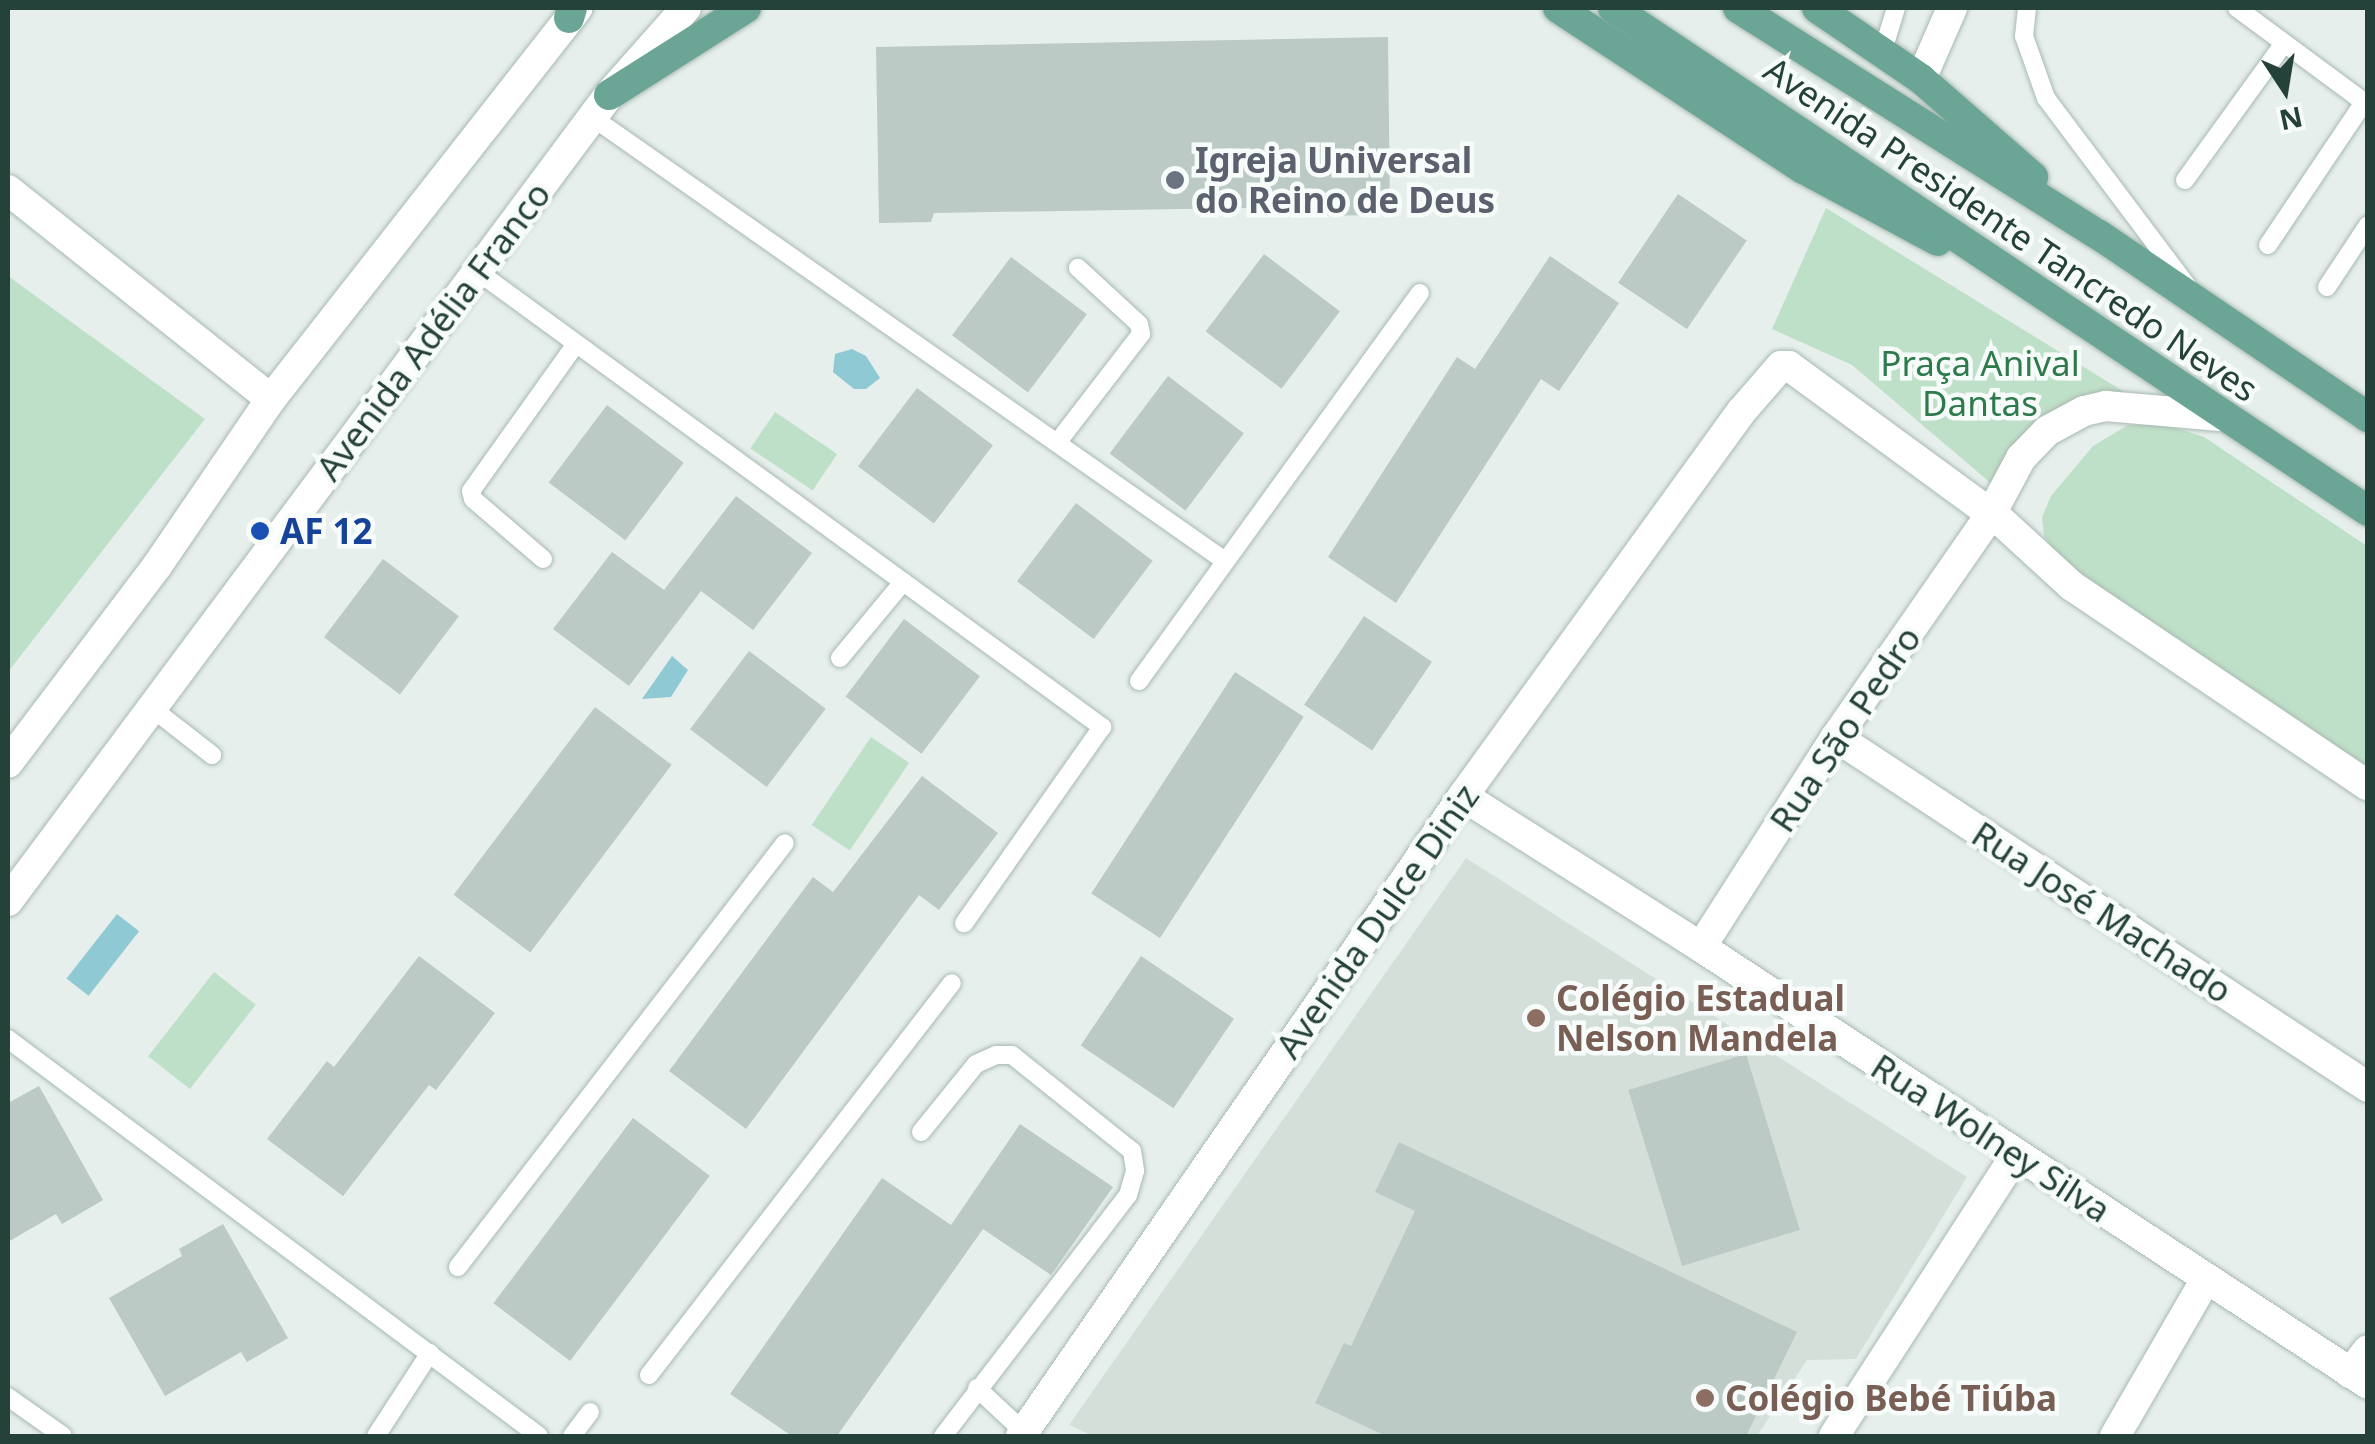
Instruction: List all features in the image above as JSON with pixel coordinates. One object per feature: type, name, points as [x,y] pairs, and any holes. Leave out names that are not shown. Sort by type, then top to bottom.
[{"type":"main road","points":[[601,106],[746,8]]},
{"type":"main road","points":[[1538,8],[1568,15],[1802,168],[1904,226],[2000,269]]},
{"type":"main road","name":"Avenida Presidente Tancredo Neves","points":[[1614,8],[2368,512]]},
{"type":"main road","points":[[1818,8],[1922,78],[2099,236]]},
{"type":"main road","name":"Avenida Presidente Tancredo Neves","points":[[1751,16],[2099,236],[2368,417]]},
{"type":"street","name":"Avenida Adélia Franco","points":[[8,901],[601,106],[686,8]]},
{"type":"street","points":[[1922,78],[1952,8]]},
{"type":"street","points":[[8,763],[157,566],[271,400],[573,11]]},
{"type":"street","points":[[8,190],[271,400]]},
{"type":"street","name":"Avenida Dulce Diniz","points":[[1026,1435],[1463,796],[1741,412],[1781,366],[1789,366],[1992,514]]},
{"type":"street","name":"Rua São Pedro","points":[[1701,947],[1836,737],[1992,514],[2021,458],[2048,431],[2084,412],[2123,407],[2220,416]]},
{"type":"street","points":[[1992,514],[2072,586],[2368,786]]},
{"type":"street","name":"Rua José Machado","points":[[1836,737],[2368,1087]]},
{"type":"street","name":"Rua Wolney Silva","points":[[1463,796],[1701,947],[2206,1279],[2362,1369]]},
{"type":"street","points":[[1834,1436],[2016,1156]]},
{"type":"street","points":[[2115,1436],[2206,1279]]},
{"type":"lane","points":[[1883,50],[1896,8]]},
{"type":"lane","points":[[2027,8],[2024,36],[2046,98],[2206,310]]},
{"type":"lane","points":[[2236,8],[2366,104],[2268,244]]},
{"type":"lane","points":[[2185,180],[2284,43]]},
{"type":"lane","points":[[601,106],[666,164],[1225,561]]},
{"type":"lane","points":[[2327,287],[2368,225]]},
{"type":"lane","points":[[1057,443],[1142,334],[1140,324],[1078,268]]},
{"type":"lane","points":[[478,272],[1102,727],[964,923]]},
{"type":"lane","points":[[1139,681],[1420,293]]},
{"type":"lane","points":[[543,560],[473,499],[471,491],[576,344]]},
{"type":"lane","points":[[840,658],[903,582]]},
{"type":"lane","points":[[152,708],[212,755]]},
{"type":"lane","points":[[458,1267],[785,843]]},
{"type":"lane","points":[[648,1375],[952,983]]},
{"type":"lane","points":[[8,1039],[539,1436]]},
{"type":"lane","points":[[921,1132],[976,1064],[996,1054],[1012,1055],[1132,1151],[1135,1171],[1128,1195],[943,1436]]},
{"type":"lane","points":[[376,1436],[430,1353]]},
{"type":"lane","points":[[978,1388],[1026,1435]]},
{"type":"lane","points":[[8,1398],[63,1436]]},
{"type":"lane","points":[[572,1436],[590,1412]]},
{"type":"shaded area","name":"Colégio Estadual Nelson Mandela","points":[[1466,858],[1967,1177],[1856,1359],[1807,1360],[1757,1436],[1093,1436],[1069,1425]]},
{"type":"green space","name":"Praça Anival Dantas","points":[[1826,208],[2139,401],[2081,405],[1994,486],[1852,365],[1772,329]]},
{"type":"green space","points":[[8,276],[205,419],[8,672]]},
{"type":"green space","points":[[775,412],[837,454],[813,490],[750,448]]},
{"type":"green space","name":"Praça Anival Dantas","points":[[2128,425],[2166,425],[2204,437],[2367,546],[2367,770],[2083,577],[2054,551],[2044,536],[2042,517],[2051,496],[2093,446]]},
{"type":"green space","points":[[871,737],[909,763],[850,851],[812,825]]},
{"type":"green space","points":[[214,972],[256,1005],[190,1089],[148,1056]]},
{"type":"water","points":[[852,349],[866,356],[880,378],[866,389],[854,389],[833,372],[835,354]]},
{"type":"water","points":[[672,656],[688,670],[671,697],[642,699]]},
{"type":"water","points":[[117,914],[139,931],[89,996],[67,979]]},
{"type":"building","points":[[1388,37],[1390,215],[1292,216],[1300,207],[934,213],[931,222],[879,223],[876,47]]},
{"type":"building","points":[[1678,194],[1747,240],[1687,329],[1618,283]]},
{"type":"building","points":[[1264,254],[1340,311],[1281,389],[1206,331]]},
{"type":"building","points":[[1550,256],[1619,303],[1559,391],[1541,379],[1396,603],[1328,557],[1457,357],[1475,369]]},
{"type":"building","points":[[1011,257],[1087,314],[1028,392],[952,335]]},
{"type":"building","points":[[1168,376],[1244,433],[1185,511],[1110,453]]},
{"type":"building","points":[[917,388],[993,445],[934,523],[858,466]]},
{"type":"building","points":[[607,405],[684,463],[625,540],[549,482]]},
{"type":"building","points":[[736,496],[812,553],[753,630],[701,591],[629,686],[553,629],[612,552],[664,590]]},
{"type":"building","points":[[1076,503],[1153,561],[1094,639],[1017,581]]},
{"type":"building","points":[[383,559],[459,616],[400,694],[324,637]]},
{"type":"building","points":[[1364,616],[1432,662],[1372,751],[1304,705]]},
{"type":"building","points":[[904,619],[980,676],[921,754],[846,696]]},
{"type":"building","points":[[749,651],[826,709],[767,787],[690,729]]},
{"type":"building","points":[[1235,672],[1304,717],[1160,938],[1091,893]]},
{"type":"building","points":[[595,707],[672,765],[530,952],[454,895]]},
{"type":"building","points":[[922,776],[998,833],[939,910],[919,895],[746,1129],[669,1071],[813,877],[833,892]]},
{"type":"building","points":[[419,956],[495,1013],[436,1090],[429,1085],[343,1196],[267,1139],[327,1061],[334,1067]]},
{"type":"building","points":[[1141,956],[1234,1019],[1173,1108],[1081,1046]]},
{"type":"building","points":[[1746,1054],[1800,1230],[1682,1266],[1628,1090]]},
{"type":"building","points":[[39,1086],[103,1200],[62,1224],[56,1214],[8,1242],[8,1103]]},
{"type":"building","points":[[633,1118],[710,1176],[570,1361],[493,1303]]},
{"type":"building","points":[[1020,1124],[1113,1187],[1051,1275],[983,1229],[837,1436],[792,1436],[730,1394],[882,1178],[951,1225]]},
{"type":"building","points":[[1399,1142],[1797,1332],[1746,1436],[1386,1436],[1315,1403],[1344,1343],[1351,1346],[1415,1211],[1375,1192]]},
{"type":"building","points":[[223,1224],[288,1338],[247,1362],[241,1352],[165,1396],[109,1298],[182,1256],[179,1249]]},
{"type":"place","name":"Igreja Universal do Reino de Deus","points":[[1175,180]]},
{"type":"place","name":"AF 12","points":[[260,531]]},
{"type":"place","name":"Colégio Estadual Nelson Mandela","points":[[1536,1018]]},
{"type":"place","name":"Colégio Bebé Tiúba","points":[[1705,1398]]}]
